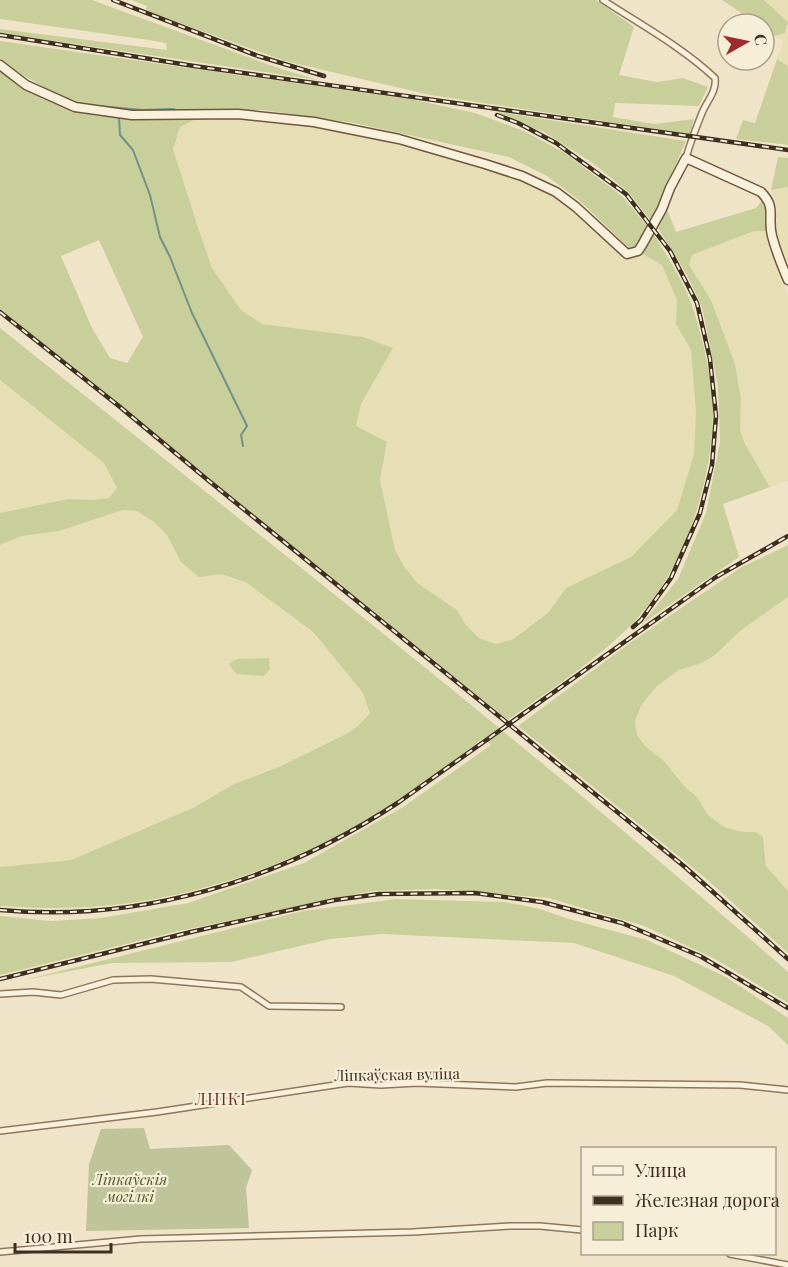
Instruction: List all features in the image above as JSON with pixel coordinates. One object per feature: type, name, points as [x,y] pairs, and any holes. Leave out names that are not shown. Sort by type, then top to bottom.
[{"type":"street","points":[[0,65],[26,85],[75,107],[132,115],[238,114],[314,122],[399,139],[485,164],[522,176],[556,192],[576,207],[627,254],[638,250],[642,245],[662,209],[713,93],[715,78],[676,46],[603,0]]},
{"type":"street","points":[[686,158],[760,192],[769,200],[771,232],[788,280]]},
{"type":"street","points":[[0,994],[33,992],[61,995],[113,980],[151,979],[241,987],[269,1006],[341,1007]]},
{"type":"street","name":"Ліпкаўская вуліца","points":[[0,1131],[157,1112],[348,1083],[516,1087],[547,1083],[577,1083],[761,1086],[788,1089]]},
{"type":"street","points":[[0,1252],[141,1239],[413,1232],[510,1226],[581,1230]]},
{"type":"street","points":[[735,1255],[788,1265]]},
{"type":"shaded area","points":[[764,0],[788,0],[788,22]]},
{"type":"shaded area","points":[[788,27],[788,66],[777,59],[783,41],[776,36],[785,33]]},
{"type":"shaded area","points":[[198,118],[258,119],[352,133],[519,177],[559,199],[623,256],[635,258],[641,253],[662,265],[677,300],[677,324],[691,350],[696,412],[694,454],[677,510],[631,557],[566,588],[548,613],[512,639],[497,644],[479,638],[466,625],[457,610],[416,582],[404,566],[395,550],[380,480],[387,442],[356,426],[361,404],[393,348],[363,337],[262,324],[241,310],[212,268],[173,149],[180,127]]},
{"type":"shaded area","points":[[788,187],[788,264],[777,233],[776,202],[771,190]]},
{"type":"shaded area","points":[[754,231],[768,231],[770,247],[788,295],[788,481],[770,487],[745,444],[740,430],[741,399],[735,364],[689,265],[692,255]]},
{"type":"shaded area","points":[[0,380],[104,463],[118,488],[109,498],[68,499],[0,513]]},
{"type":"shaded area","points":[[123,510],[137,511],[154,522],[167,535],[181,562],[247,583],[313,633],[363,693],[371,713],[346,734],[281,766],[232,785],[195,807],[71,860],[0,867],[0,545],[22,536],[59,531]]},
{"type":"shaded area","points":[[788,597],[788,891],[766,866],[765,847],[755,832],[743,832],[724,827],[708,815],[697,797],[685,787],[663,760],[646,747],[637,735],[635,721],[642,704],[657,686],[679,670],[714,657],[740,631]]},
{"type":"green space","points":[[0,0],[92,0],[275,67],[318,80],[0,33],[0,29],[167,50],[166,43],[0,19]]},
{"type":"green space","points":[[131,0],[596,0],[634,27],[619,75],[657,82],[683,78],[708,87],[699,106],[615,103],[613,117],[654,124],[694,119],[690,134],[430,95],[285,61],[146,11],[147,6]]},
{"type":"green space","points":[[722,0],[764,0],[788,22],[785,33],[776,36],[776,12],[740,12]]},
{"type":"green space","points":[[0,41],[415,100],[475,113],[524,131],[565,153],[623,197],[648,227],[638,247],[631,250],[580,201],[547,176],[509,157],[354,123],[263,110],[142,110],[95,106],[67,100],[8,67],[0,59]]},
{"type":"green space","points":[[777,59],[788,66],[788,145],[736,139],[743,120],[755,123],[773,72],[776,72]]},
{"type":"green space","points":[[0,72],[43,99],[79,113],[133,119],[198,118],[180,127],[173,149],[212,268],[241,310],[262,324],[363,337],[393,348],[361,404],[356,426],[387,442],[380,480],[395,550],[416,582],[457,610],[466,625],[479,638],[496,644],[513,639],[548,613],[566,588],[631,557],[677,510],[694,454],[696,412],[691,350],[676,324],[677,300],[662,265],[641,253],[653,233],[678,274],[693,307],[708,367],[713,416],[707,471],[700,499],[680,554],[651,602],[633,623],[589,662],[508,720],[0,309]],"holes":[[[99,240],[143,337],[127,363],[110,358],[92,328],[61,256]]]},
{"type":"green space","points":[[499,112],[686,141],[651,221],[628,192],[594,164],[544,132],[498,115]]},
{"type":"green space","points":[[778,157],[788,158],[788,187],[771,190]]},
{"type":"green space","points":[[763,199],[769,212],[768,231],[754,231],[692,255],[689,265],[711,300],[735,364],[741,399],[740,430],[745,444],[770,487],[723,504],[739,557],[642,624],[678,579],[706,513],[720,442],[718,386],[702,307],[687,275],[658,228],[667,209],[676,232],[756,208]]},
{"type":"green space","points":[[0,328],[398,646],[692,889],[788,972],[788,1003],[715,959],[644,926],[548,898],[436,889],[372,891],[179,931],[0,975],[0,916],[51,921],[101,918],[188,903],[304,863],[403,807],[491,745],[484,738],[400,799],[358,825],[326,842],[261,870],[193,891],[123,904],[62,908],[0,906],[0,867],[71,860],[195,807],[232,785],[281,766],[346,734],[358,726],[370,713],[363,693],[313,632],[247,583],[221,574],[199,577],[181,562],[167,535],[154,522],[137,511],[123,510],[59,531],[22,536],[0,545],[0,513],[68,499],[109,498],[117,488],[104,463],[0,380]]},
{"type":"green space","points":[[788,545],[788,597],[740,631],[714,656],[702,663],[679,670],[657,686],[642,704],[635,721],[637,735],[646,747],[663,760],[685,787],[697,797],[708,815],[724,827],[743,832],[755,832],[763,837],[766,866],[788,891],[788,953],[703,876],[518,726],[634,640],[740,568]]},
{"type":"green space","points":[[269,658],[270,669],[264,676],[236,674],[229,664],[237,659]]},
{"type":"green space","points":[[396,899],[505,902],[540,909],[647,940],[726,977],[788,1018],[788,1045],[768,1026],[674,976],[574,943],[382,934],[330,939],[231,962],[112,963],[24,980],[303,911]]},
{"type":"green space","name":"Ліпкаўскія могілкі","points":[[144,1128],[150,1149],[229,1145],[252,1170],[246,1188],[249,1228],[86,1231],[89,1164],[101,1129]]},
{"type":"waterway","points":[[98,106],[142,110],[174,109]]},
{"type":"waterway","points":[[119,117],[120,135],[133,150],[150,195],[160,237],[192,313],[247,426],[241,435],[243,446]]},
{"type":"railway","points":[[113,0],[258,56],[324,76]]},
{"type":"railway","points":[[0,35],[194,66],[788,150]]},
{"type":"railway","points":[[497,115],[556,143],[626,194],[670,251],[697,303],[710,359],[716,416],[712,465],[700,513],[671,578],[641,620],[633,627]]},
{"type":"railway","points":[[0,312],[685,867],[788,959]]},
{"type":"railway","points":[[0,910],[53,912],[106,910],[158,902],[208,890],[258,874],[307,854],[354,830],[399,802],[716,577],[788,536]]},
{"type":"railway","points":[[0,979],[191,932],[335,900],[379,894],[475,893],[542,902],[622,923],[700,956],[788,1008]]},
{"type":"district","name":"ЛІПКІ","points":[[221,1098]]}]
